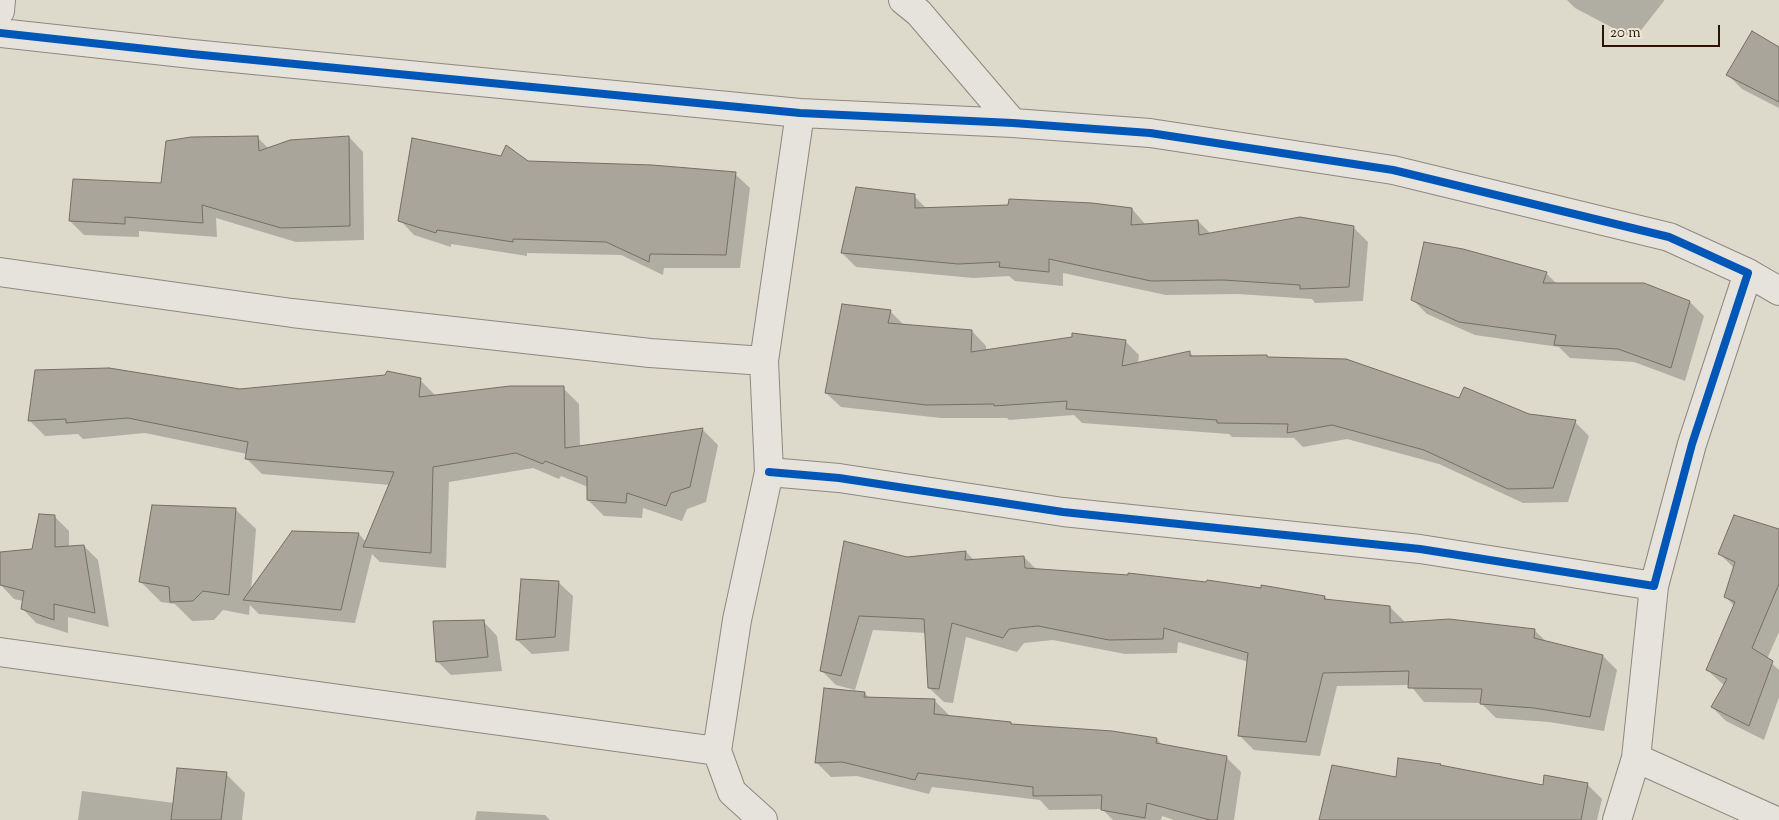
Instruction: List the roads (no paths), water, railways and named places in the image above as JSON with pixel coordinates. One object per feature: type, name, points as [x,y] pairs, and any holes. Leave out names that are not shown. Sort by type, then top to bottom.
[{"type":"street","points":[[0,11],[1,0]]},
{"type":"street","points":[[903,0],[920,13],[1013,123]]},
{"type":"street","points":[[0,33],[192,54],[800,113],[1013,123],[1150,133],[1393,170],[1669,237],[1748,273],[1779,291]]},
{"type":"street","points":[[763,820],[732,792],[717,751],[737,620],[769,472],[764,361],[800,113]]},
{"type":"street","points":[[0,272],[302,314],[650,354],[764,361]]},
{"type":"street","points":[[1617,820],[1636,758],[1654,586],[1692,444],[1748,273]]},
{"type":"street","points":[[769,472],[839,478],[1063,512],[1420,550],[1654,586]]},
{"type":"street","points":[[0,652],[717,751]]},
{"type":"street","points":[[1636,758],[1774,820]]}]
